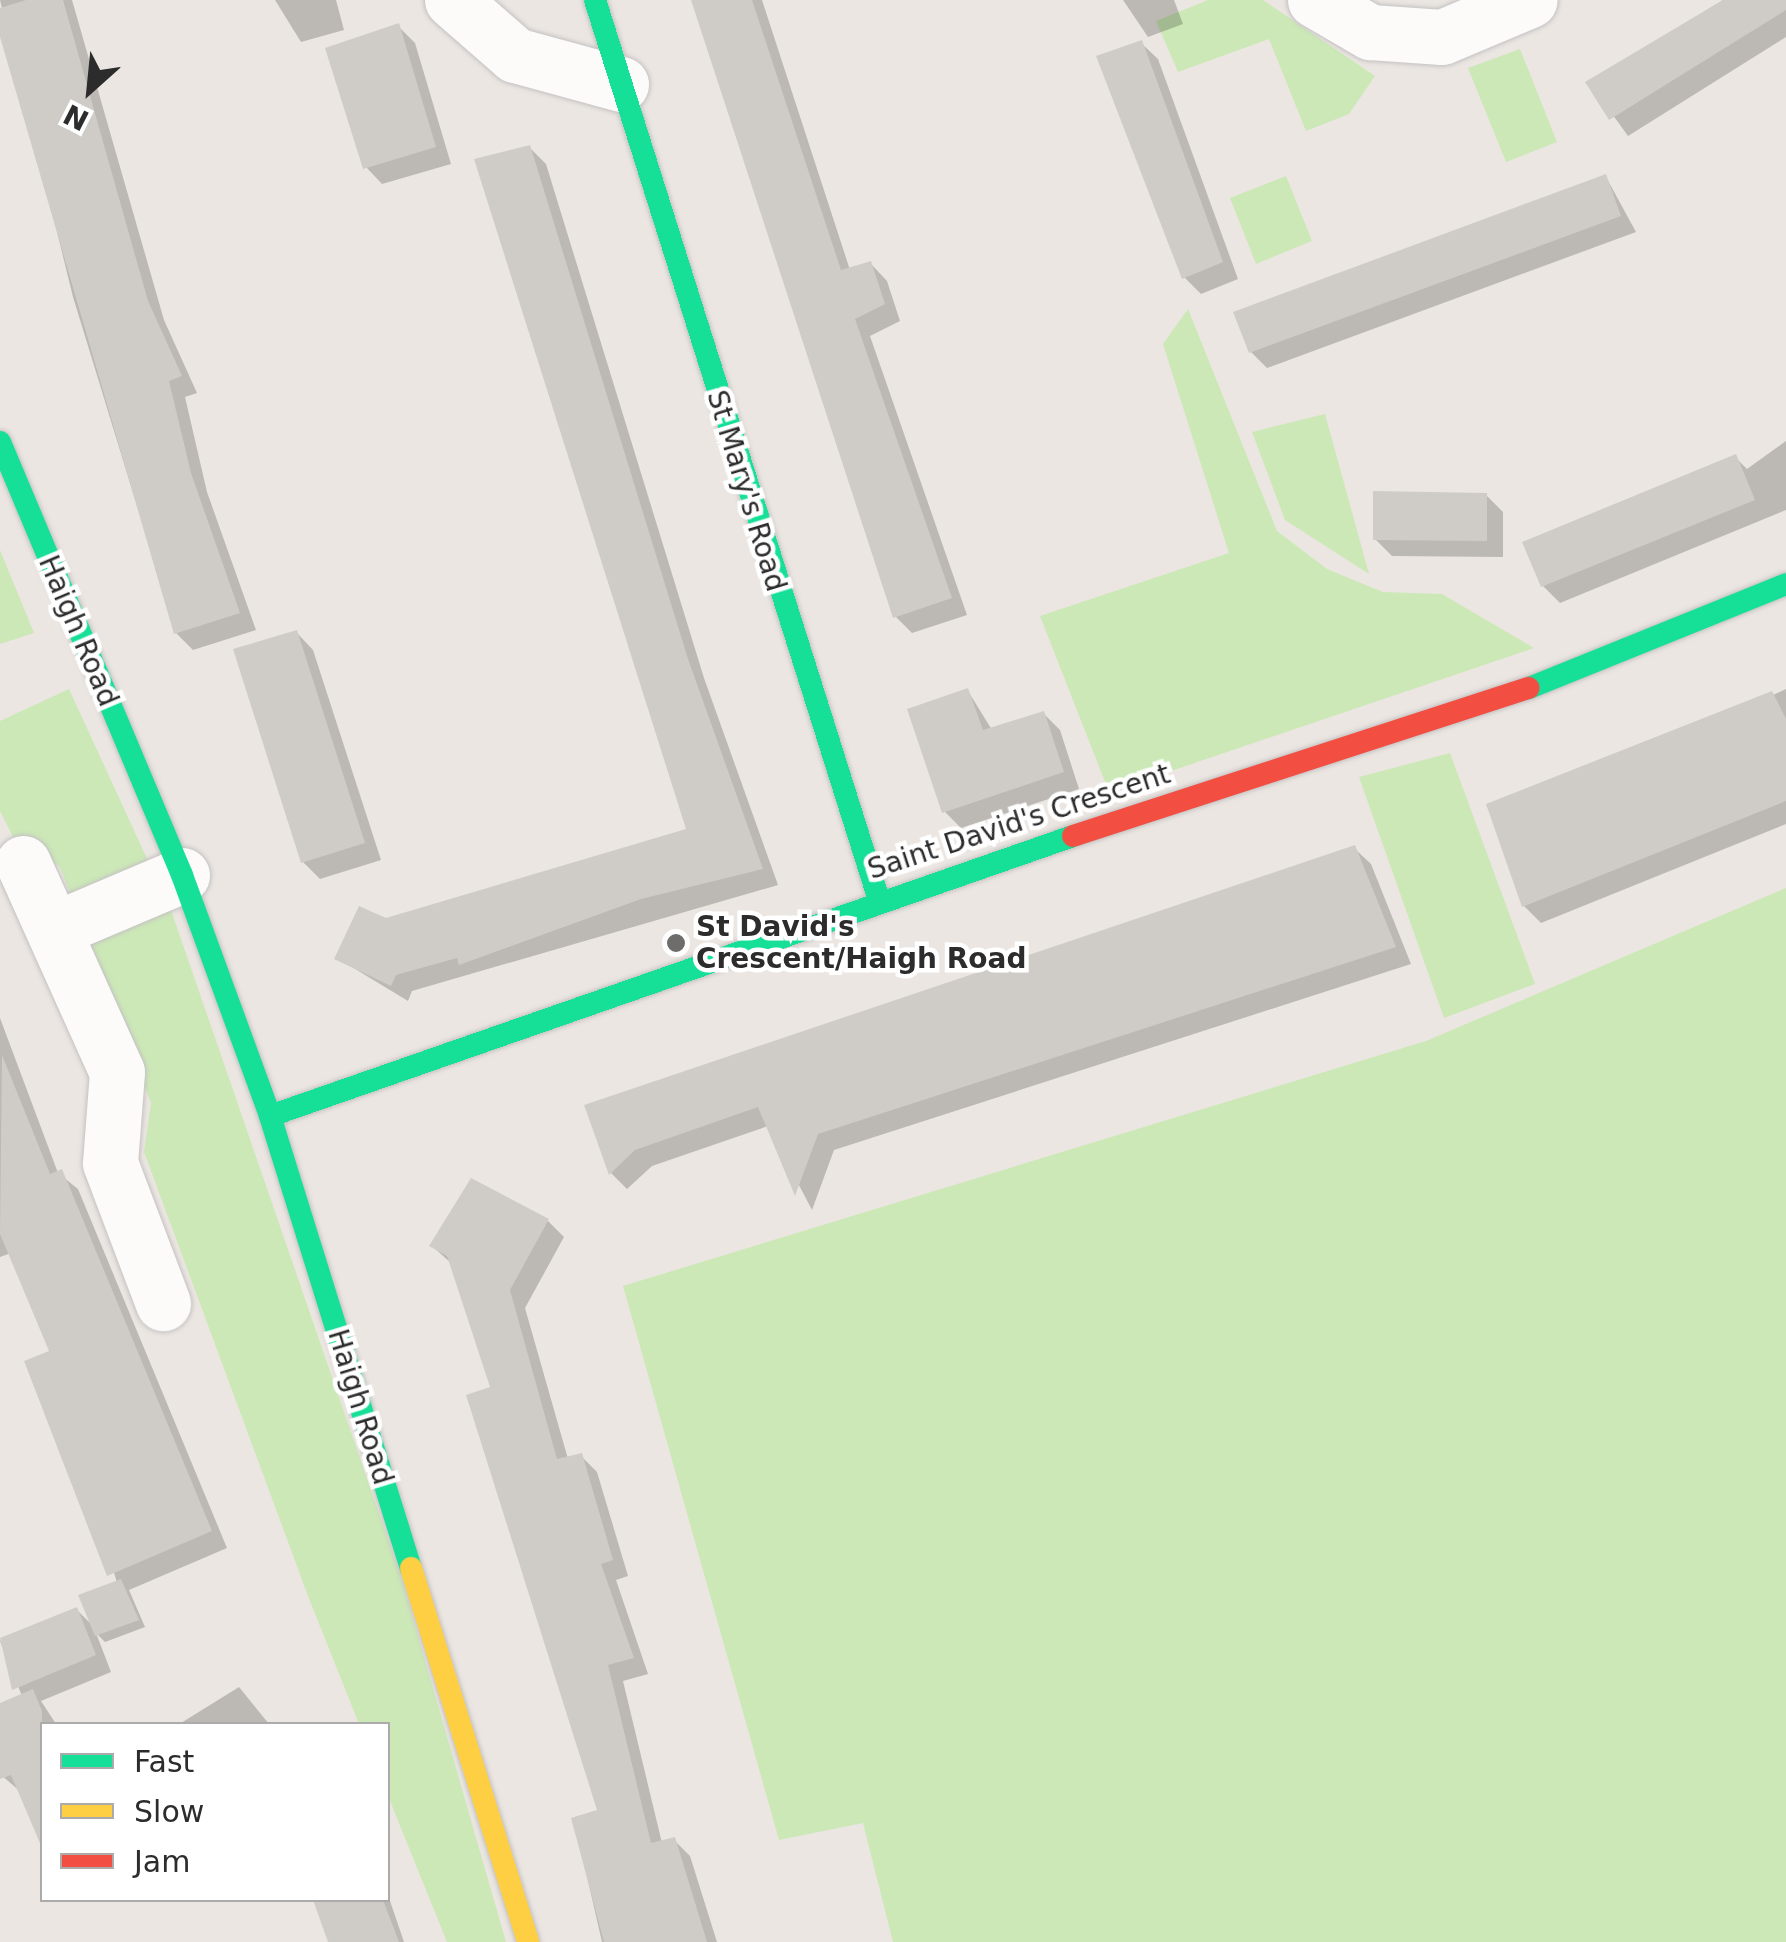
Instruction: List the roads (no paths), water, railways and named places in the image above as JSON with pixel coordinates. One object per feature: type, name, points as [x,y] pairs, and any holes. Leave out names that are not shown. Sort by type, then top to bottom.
[{"type":"street","points":[[452,0],[514,55],[620,84]]},
{"type":"street","name":"St Mary's Road","points":[[595,0],[878,897]]},
{"type":"street","points":[[1315,0],[1370,32],[1442,37],[1530,0]]},
{"type":"street","name":"Haigh Road","points":[[0,442],[182,876],[270,1116],[528,1942]]},
{"type":"street","name":"Saint David's Crescent","points":[[270,1116],[878,897],[1478,708],[1786,584]]},
{"type":"street","points":[[24,863],[117,1072],[110,1163],[163,1303]]},
{"type":"street","points":[[55,929],[182,876]]},
{"type":"place","name":"St David's Crescent/Haigh Road","points":[[676,943]]}]
